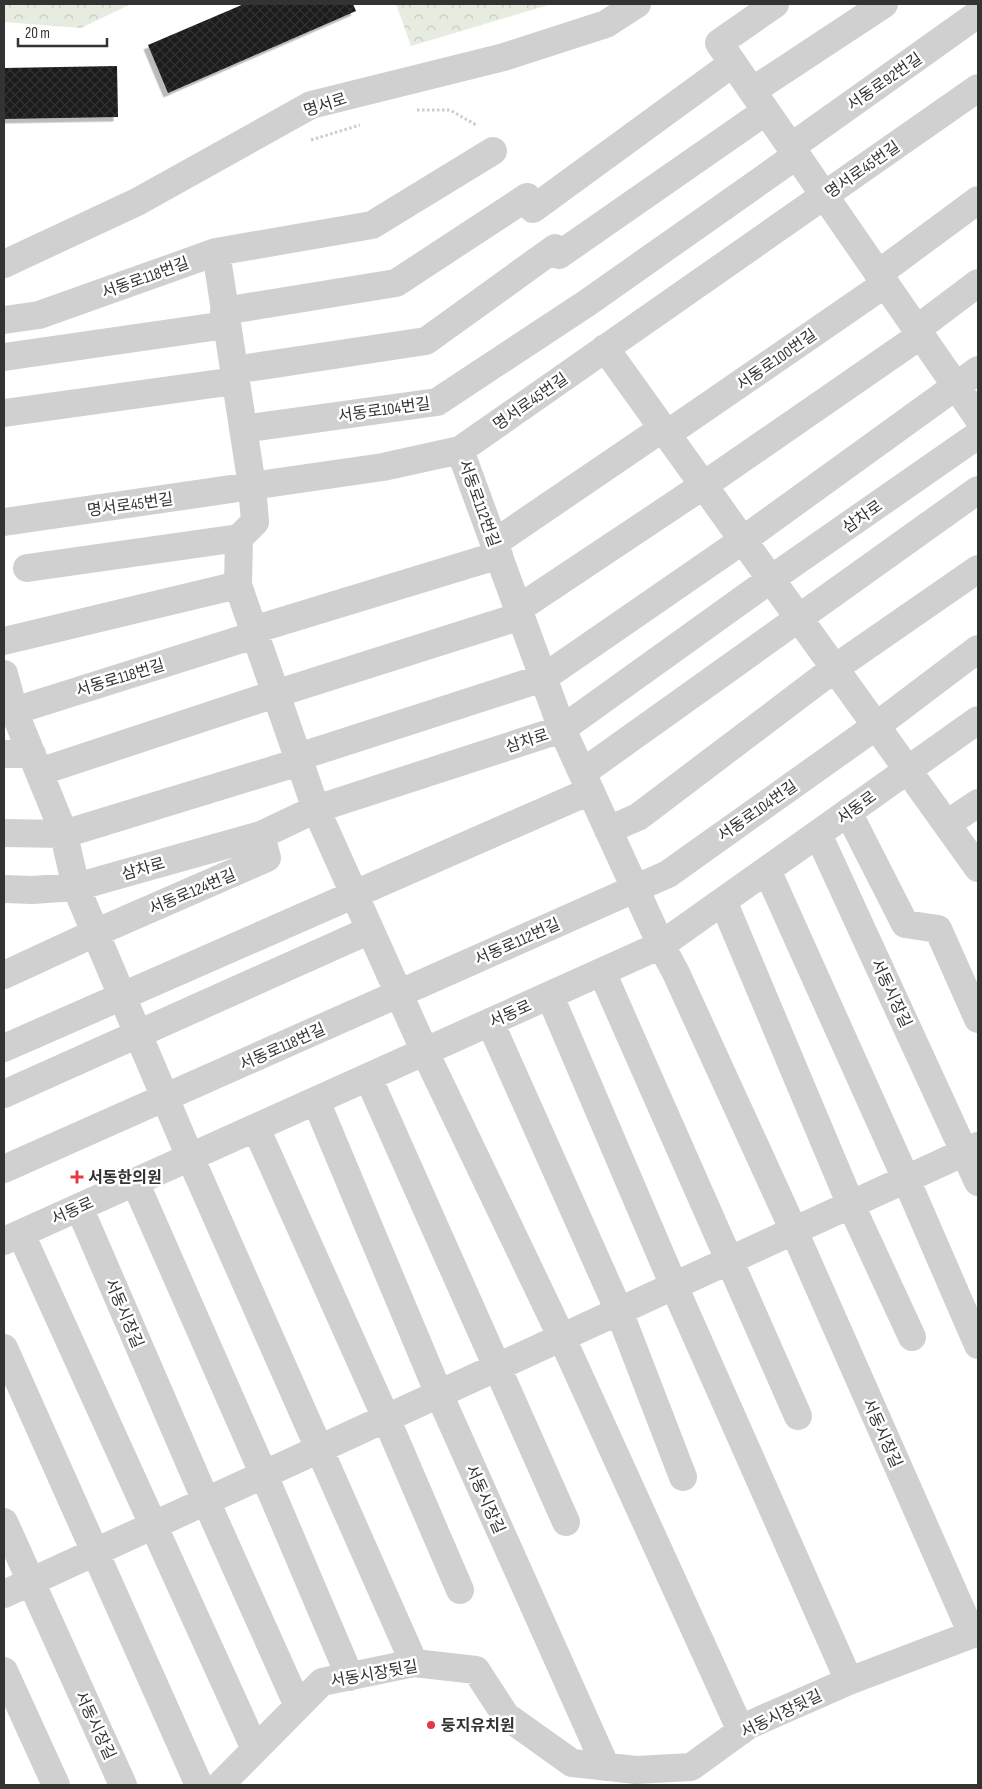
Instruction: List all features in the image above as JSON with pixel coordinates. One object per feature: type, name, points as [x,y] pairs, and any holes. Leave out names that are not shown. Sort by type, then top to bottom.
[{"type":"street","name":"명서로","points":[[4,264],[137,202],[311,106],[504,57],[606,24],[638,4]]},
{"type":"street","points":[[4,357],[225,318],[396,283],[530,203],[726,53],[775,4]]},
{"type":"street","points":[[4,414],[235,376],[426,341],[557,251],[759,101],[884,4]]},
{"type":"street","name":"서동로92번길","points":[[794,151],[978,14]]},
{"type":"street","points":[[726,53],[978,418]]},
{"type":"street","name":"명서로45번길","points":[[4,522],[383,467],[460,450],[978,88]]},
{"type":"street","points":[[27,568],[239,538],[255,522],[252,486],[216,252],[372,226],[493,151]]},
{"type":"street","name":"서동로104번길","points":[[243,429],[437,402],[587,303],[794,151]]},
{"type":"street","points":[[882,279],[978,200]]},
{"type":"street","name":"서동로118번길","points":[[4,320],[39,315],[216,252]]},
{"type":"street","name":"서동로100번길","points":[[665,431],[882,279]]},
{"type":"street","points":[[4,754],[35,763],[275,694],[520,613],[704,486],[919,332],[978,283]]},
{"type":"street","points":[[605,348],[978,868]]},
{"type":"street","points":[[4,833],[64,834],[543,678],[743,540],[978,370]]},
{"type":"street","points":[[496,549],[665,431]]},
{"type":"street","name":"삼차로","points":[[4,889],[32,890],[76,887],[261,835],[316,809],[562,729],[771,579],[978,435]]},
{"type":"street","name":"서동로112번길","points":[[460,450],[562,729],[660,945]]},
{"type":"street","points":[[4,1048],[354,894],[586,782],[799,618],[978,490]]},
{"type":"street","points":[[239,538],[238,585],[316,809],[425,1052],[562,1338],[740,1731]]},
{"type":"street","name":"서동로112번길","points":[[254,633],[496,549]]},
{"type":"street","points":[[608,830],[638,817],[835,668],[978,569]]},
{"type":"street","points":[[4,641],[238,585]]},
{"type":"street","name":"서동로118번길","points":[[14,711],[254,633]]},
{"type":"street","points":[[876,726],[978,649]]},
{"type":"street","points":[[4,674],[14,711],[64,834],[76,887],[95,933],[190,1157],[414,1663]]},
{"type":"street","name":"서동로","points":[[12,1238],[660,945],[978,720]]},
{"type":"street","name":"서동로104번길","points":[[635,888],[668,874],[876,726]]},
{"type":"street","points":[[947,824],[978,803]]},
{"type":"street","points":[[848,812],[905,924],[938,929],[978,1019]]},
{"type":"street","name":"서동시장길","points":[[818,834],[972,1149],[978,1182]]},
{"type":"street","name":"서동로124번길","points":[[4,975],[267,858],[261,835]]},
{"type":"street","points":[[767,870],[906,1179],[968,1291],[978,1345]]},
{"type":"street","name":"서동로112번길","points":[[399,994],[635,888]]},
{"type":"street","points":[[4,903],[32,890]]},
{"type":"street","points":[[723,901],[851,1205],[912,1337]]},
{"type":"street","points":[[4,1094],[370,930]]},
{"type":"street","name":"서동시장길","points":[[660,945],[676,973],[975,1633]]},
{"type":"street","points":[[602,972],[798,1416]]},
{"type":"street","name":"서동로118번길","points":[[165,1098],[399,994]]},
{"type":"street","points":[[550,996],[674,1286],[849,1681]]},
{"type":"street","points":[[490,1022],[619,1312],[683,1477]]},
{"type":"street","points":[[368,1077],[566,1522]]},
{"type":"street","points":[[4,1169],[165,1098]]},
{"type":"street","name":"서동시장길","points":[[316,1101],[440,1394],[606,1767]]},
{"type":"street","points":[[256,1128],[386,1418],[460,1590]]},
{"type":"street","points":[[4,1594],[972,1149]]},
{"type":"street","points":[[135,1182],[264,1475],[350,1677]]},
{"type":"street","name":"서동시장길","points":[[79,1207],[206,1501],[298,1706]]},
{"type":"street","points":[[12,1238],[153,1526],[255,1749]]},
{"type":"street","points":[[4,1348],[199,1785]]},
{"type":"street","name":"서동시장길","points":[[4,1522],[124,1785]]},
{"type":"street","name":"서동시장뒷길","points":[[220,1785],[322,1682],[414,1663],[476,1670],[506,1716],[572,1764],[685,1776],[749,1725],[849,1681],[975,1633]]},
{"type":"street","points":[[4,1671],[56,1785]]},
{"type":"green space","points":[[4,4],[131,4],[81,28],[4,22]]},
{"type":"green space","points":[[396,4],[552,4],[411,46]]},
{"type":"building","points":[[244,4],[353,4],[356,11],[168,93],[148,45]]},
{"type":"building","points":[[117,66],[118,117],[4,119],[4,68]]},
{"type":"place","name":"서동한의원","points":[[77,1177]]},
{"type":"place","name":"둥지유치원","points":[[431,1725]]}]
